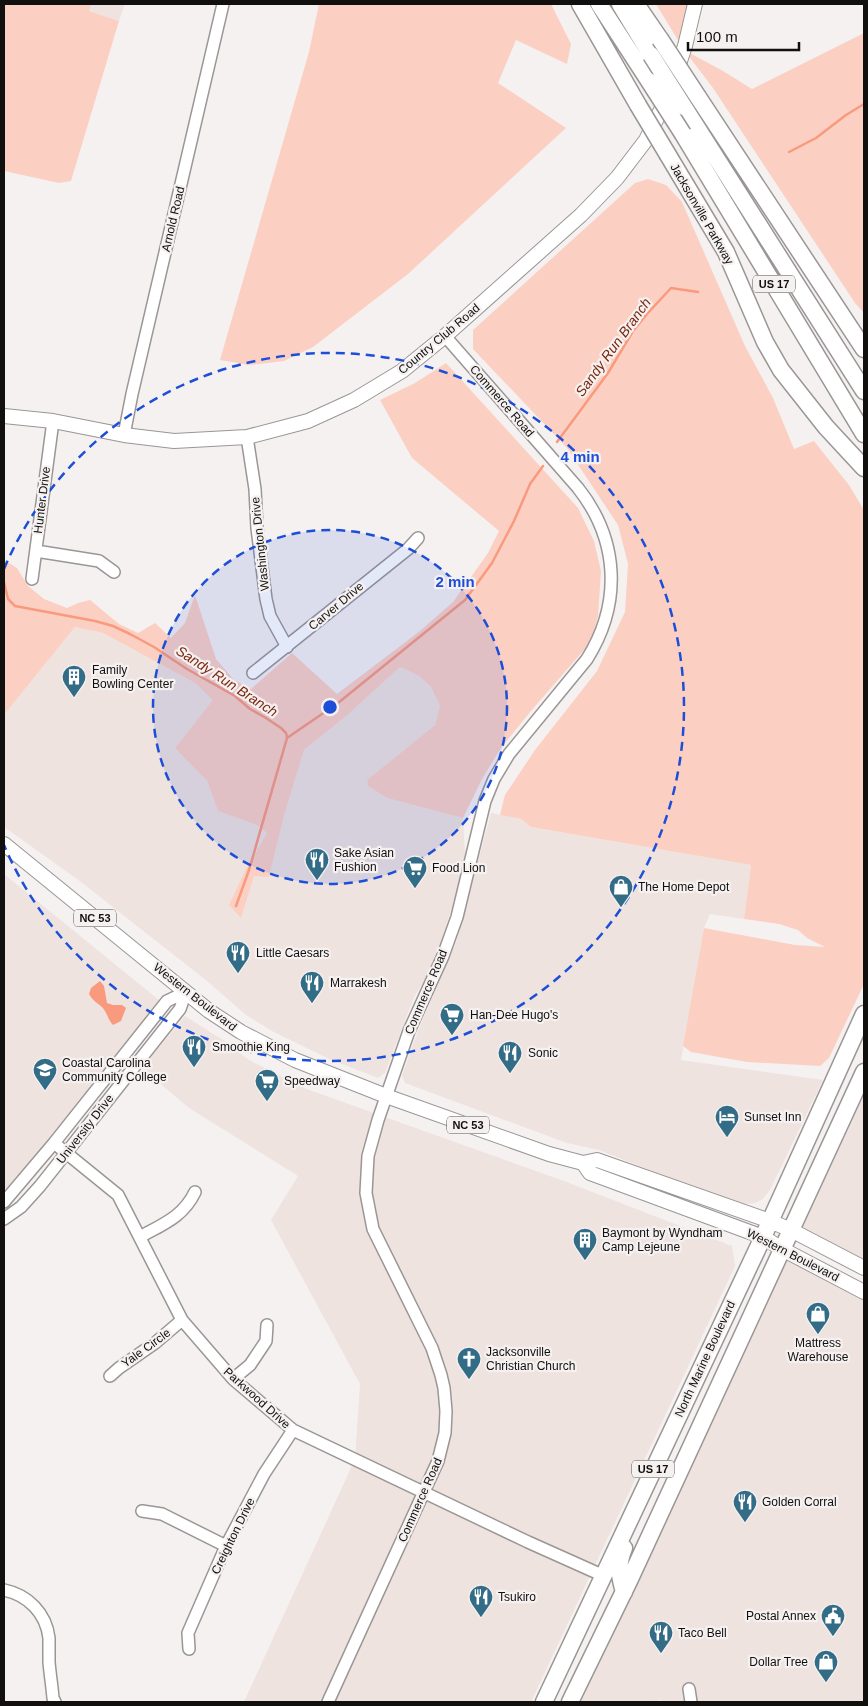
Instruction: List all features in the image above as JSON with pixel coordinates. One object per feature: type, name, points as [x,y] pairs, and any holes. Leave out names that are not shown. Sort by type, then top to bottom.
[{"type":"highway","name":"Jacksonville Parkway","points":[[580,4],[726,252],[765,342],[782,370],[826,427],[864,468]]},
{"type":"highway","name":"US 17","points":[[599,4],[683,134],[864,434]]},
{"type":"highway","name":"US 17","points":[[620,4],[864,391]]},
{"type":"highway","points":[[636,4],[864,349]]},
{"type":"highway","points":[[846,322],[864,342]]},
{"type":"highway","name":"North Marine Boulevard","points":[[544,1702],[770,1222],[864,1014]]},
{"type":"highway","name":"North Marine Boulevard","points":[[570,1702],[624,1592],[790,1230],[860,1094],[864,1072]]},
{"type":"highway","name":"US 17","points":[[624,1592],[619,1574],[619,1559],[638,1500]]},
{"type":"highway","name":"US 17","points":[[596,1646],[598,1624],[612,1593],[610,1583],[604,1576]]},
{"type":"main road","name":"Country Club Road","points":[[4,416],[53,421],[124,436],[174,441],[247,437],[308,421],[354,400],[402,371],[445,336],[581,215],[617,178],[646,140],[669,93],[685,46],[695,4]]},
{"type":"main road","name":"Western Boulevard","points":[[4,844],[209,1011],[241,1032],[295,1060],[386,1096],[549,1154],[583,1163],[596,1160],[770,1222],[790,1230],[864,1268]]},
{"type":"main road","name":"Western Boulevard","points":[[583,1163],[590,1173],[763,1237],[864,1292]]},
{"type":"street","name":"Arnold Road","points":[[124,436],[132,394],[223,4]]},
{"type":"street","name":"Commerce Road","points":[[328,1702],[438,1460],[442,1447],[446,1411],[444,1388],[438,1362],[373,1229],[366,1193],[366,1167],[369,1150],[409,1031],[443,956],[457,917],[485,801],[494,779],[509,754],[587,658],[596,644],[610,597],[611,566],[609,552],[594,510],[578,488],[445,336]]},
{"type":"street","name":"Hunter Drive","points":[[32,579],[53,421]]},
{"type":"street","name":"Washington Drive","points":[[247,437],[255,489],[257,528],[266,599],[270,616],[287,647]]},
{"type":"street","name":"Carver Drive","points":[[253,673],[408,549],[418,538]]},
{"type":"street","points":[[36,551],[99,561],[114,572]]},
{"type":"street","name":"University Drive","points":[[4,1202],[54,1143],[167,1001],[186,992]]},
{"type":"street","name":"University Drive","points":[[4,1219],[21,1207],[40,1186],[180,1008],[186,992]]},
{"type":"street","name":"Parkwood Drive","points":[[54,1143],[118,1195],[182,1320],[233,1379],[293,1430],[604,1576]]},
{"type":"street","points":[[140,1237],[179,1215],[190,1202],[195,1192]]},
{"type":"street","name":"Yale Circle","points":[[110,1376],[155,1343],[182,1320]]},
{"type":"street","points":[[233,1379],[250,1365],[266,1340],[267,1325]]},
{"type":"street","name":"Creighton Drive","points":[[189,1649],[188,1633],[226,1546],[264,1474],[293,1430]]},
{"type":"street","points":[[142,1511],[162,1514],[226,1546]]},
{"type":"street","points":[[4,1590],[15,1593],[25,1599],[42,1616],[49,1637],[49,1663],[55,1702]]},
{"type":"street","points":[[689,1689],[691,1702]]},
{"type":"shaded area","points":[[4,4],[91,4],[89,11],[119,21],[71,181],[59,183],[4,171]]},
{"type":"shaded area","points":[[91,4],[125,4],[119,21],[89,11]]},
{"type":"shaded area","points":[[319,4],[551,4],[571,44],[567,64],[516,40],[498,83],[566,128],[408,274],[313,347],[284,361],[249,365],[220,360],[309,52]]},
{"type":"shaded area","points":[[656,4],[695,4],[684,50]]},
{"type":"shaded area","points":[[864,33],[864,313],[855,303],[713,88],[684,50],[752,89]]},
{"type":"shaded area","points":[[648,179],[666,185],[682,202],[745,346],[773,398],[794,449],[814,441],[849,485],[864,510],[864,984],[829,1058],[820,1066],[747,1062],[691,1052],[683,1046],[704,928],[795,945],[825,947],[807,938],[798,930],[779,924],[744,919],[751,865],[531,827],[521,819],[500,815],[505,795],[535,750],[597,671],[625,612],[628,564],[618,525],[567,448],[473,349],[473,330],[635,183]]},
{"type":"shaded area","points":[[446,363],[578,508],[594,541],[601,571],[598,617],[590,643],[501,748],[482,779],[463,818],[387,798],[368,786],[367,780],[435,725],[440,706],[431,687],[419,676],[400,667],[345,717],[304,750],[284,816],[269,877],[254,876],[241,918],[229,905],[246,869],[267,833],[257,825],[218,811],[207,781],[175,748],[213,700],[195,683],[103,633],[75,627],[4,715],[4,560],[17,568],[28,586],[44,599],[67,608],[90,600],[119,624],[138,633],[155,623],[171,638],[185,623],[195,595],[216,659],[234,680],[251,689],[292,653],[337,694],[420,631],[453,602],[488,553],[499,531],[412,458],[380,400],[415,383]]},
{"type":"shaded area","points":[[75,627],[103,633],[195,683],[214,700],[175,748],[207,781],[218,811],[257,825],[267,833],[246,869],[254,875],[269,877],[284,816],[304,750],[345,717],[400,667],[419,676],[431,687],[440,706],[435,725],[367,780],[368,786],[387,798],[463,818],[465,853],[461,877],[442,939],[427,977],[414,997],[385,1073],[378,1078],[329,1059],[272,1031],[246,1015],[207,981],[81,882],[4,827],[4,715]]},
{"type":"shaded area","points":[[491,813],[521,819],[531,827],[751,865],[744,919],[710,914],[704,928],[681,1060],[823,1080],[770,1190],[763,1199],[755,1203],[745,1204],[599,1150],[567,1143],[405,1083],[402,1076],[417,1033],[457,940]]},
{"type":"shaded area","name":"Coastal Carolina Community College","points":[[4,874],[159,1000],[15,1182],[4,1191]]},
{"type":"shaded area","points":[[100,981],[104,986],[107,1003],[122,1005],[126,1008],[121,1021],[113,1025],[104,1009],[89,994],[91,988]]},
{"type":"shaded area","points":[[185,1016],[226,1042],[249,1060],[304,1088],[564,1181],[732,1246],[735,1266],[531,1702],[244,1702],[355,1459],[360,1384],[271,1220],[298,1176],[189,1108],[142,1068]]},
{"type":"shaded area","points":[[864,1072],[864,1268],[791,1230]]},
{"type":"shaded area","points":[[782,1249],[864,1292],[864,1702],[665,1702],[655,1698],[663,1702],[570,1702]]},
{"type":"waterway","name":"Sandy Run Branch","points":[[789,152],[816,138],[864,104]]},
{"type":"waterway","name":"Sandy Run Branch","points":[[557,442],[608,373],[633,331],[671,288],[698,292]]},
{"type":"waterway","name":"Sandy Run Branch","points":[[287,738],[338,703],[465,600],[492,563],[514,521],[530,484],[543,466]]},
{"type":"waterway","name":"Sandy Run Branch","points":[[4,582],[8,599],[15,606],[95,621],[113,626],[130,634],[235,696],[250,709],[281,728],[287,737]]},
{"type":"waterway","points":[[236,906],[249,870],[287,738]]},
{"type":"place","name":"Family Bowling Center","points":[[74,698]]},
{"type":"place","name":"Sake Asian Fushion","points":[[317,881]]},
{"type":"place","name":"Food Lion","points":[[415,889]]},
{"type":"place","name":"The Home Depot","points":[[621,908]]},
{"type":"place","name":"Little Caesars","points":[[238,974]]},
{"type":"place","name":"Marrakesh","points":[[312,1004]]},
{"type":"place","name":"Han-Dee Hugo's","points":[[452,1036]]},
{"type":"place","name":"Smoothie King","points":[[194,1068]]},
{"type":"place","name":"Sonic","points":[[510,1074]]},
{"type":"place","name":"Coastal Carolina Community College","points":[[45,1091]]},
{"type":"place","name":"Speedway","points":[[267,1102]]},
{"type":"place","name":"Sunset Inn","points":[[727,1138]]},
{"type":"place","name":"Baymont by Wyndham Camp Lejeune","points":[[585,1261]]},
{"type":"place","name":"Mattress Warehouse","points":[[818,1335]]},
{"type":"place","name":"Jacksonville Christian Church","points":[[469,1380]]},
{"type":"place","name":"Golden Corral","points":[[745,1523]]},
{"type":"place","name":"Tsukiro","points":[[481,1618]]},
{"type":"place","name":"Postal Annex","points":[[833,1637]]},
{"type":"place","name":"Taco Bell","points":[[661,1654]]},
{"type":"place","name":"Dollar Tree","points":[[826,1683]]}]
